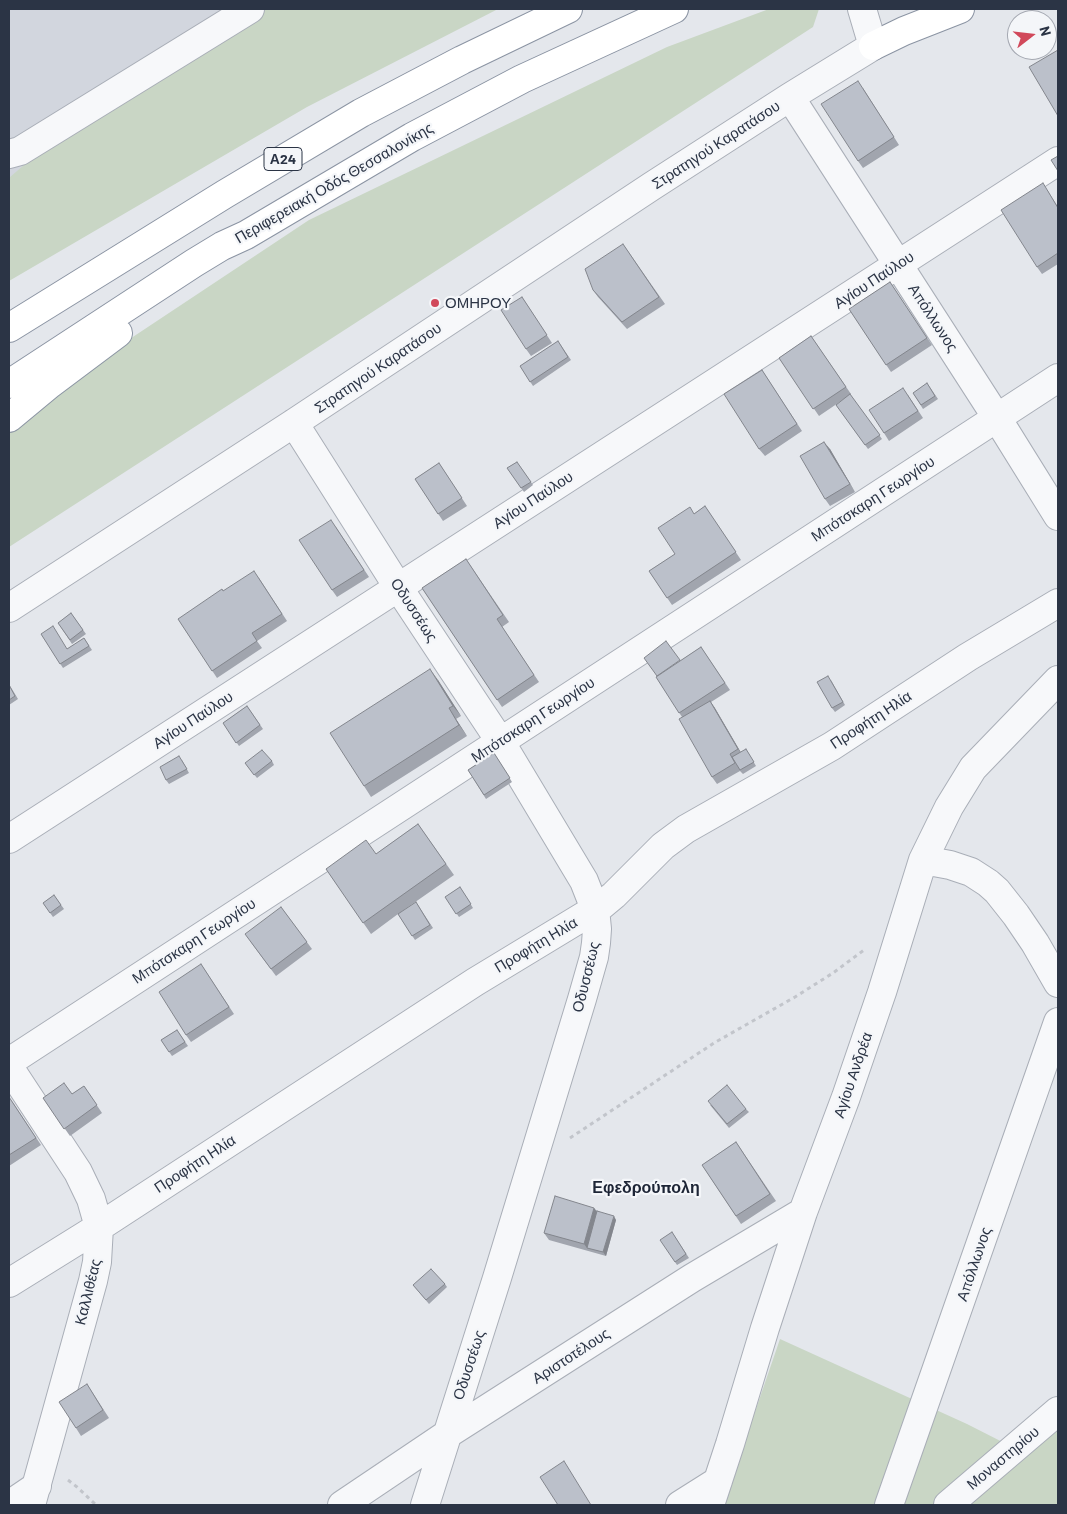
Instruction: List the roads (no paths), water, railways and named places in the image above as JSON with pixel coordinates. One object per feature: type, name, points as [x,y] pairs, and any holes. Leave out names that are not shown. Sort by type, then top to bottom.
[{"type":"highway","name":"Α24","points":[[9,328],[216,199],[361,113],[471,56],[568,9]]},
{"type":"highway","name":"Περιφερειακή Οδός Θεσσαλονίκης","points":[[9,384],[194,263],[222,246],[246,235],[404,141],[561,60],[674,9]]},
{"type":"highway","points":[[873,46],[904,31],[960,9]]},
{"type":"highway","points":[[9,418],[50,384],[246,235]]},
{"type":"street","points":[[14,152],[250,9]]},
{"type":"street","points":[[862,9],[873,46]]},
{"type":"street","name":"Στρατηγού Καρατάσου","points":[[9,608],[294,423],[652,186],[873,46]]},
{"type":"street","name":"Απόλλωνος","points":[[790,97],[1058,516]]},
{"type":"street","name":"Αγίου Παύλου","points":[[9,839],[1058,161]]},
{"type":"street","name":"Μπότσκαρη Γεωργίου","points":[[9,1062],[1058,378]]},
{"type":"street","name":"Οδυσσέως","points":[[294,423],[398,587],[500,741],[584,881],[595,909],[597,929],[594,957],[497,1278],[425,1505]]},
{"type":"street","name":"Προφήτη Ηλία","points":[[9,1283],[99,1227],[475,982],[595,909],[614,895],[663,846],[686,829],[832,746],[968,657],[1058,603]]},
{"type":"street","name":"Αγίου Ανδρέα","points":[[714,1493],[803,1212],[846,1097],[882,992],[922,860],[949,807],[973,768],[1058,680]]},
{"type":"street","points":[[922,860],[960,868],[980,877],[997,891],[1036,943],[1058,983]]},
{"type":"street","name":"Απόλλωνος","points":[[889,1505],[1058,1022]]},
{"type":"street","name":"Καλλιθέας","points":[[9,1067],[78,1172],[90,1199],[99,1227],[98,1253],[94,1275],[34,1496]]},
{"type":"street","name":"Αριστοτέλους","points":[[342,1505],[446,1435],[692,1278],[803,1212]]},
{"type":"street","name":"Μοναστηρίου","points":[[948,1505],[1058,1411]]},
{"type":"street","points":[[680,1505],[714,1493]]},
{"type":"street","points":[[9,1504],[34,1496]]},
{"type":"place","name":"ΟΜΗΡΟΥ","points":[[435,303]]},
{"type":"district","name":"Εφεδρούπολη","points":[[646,1188]]}]
